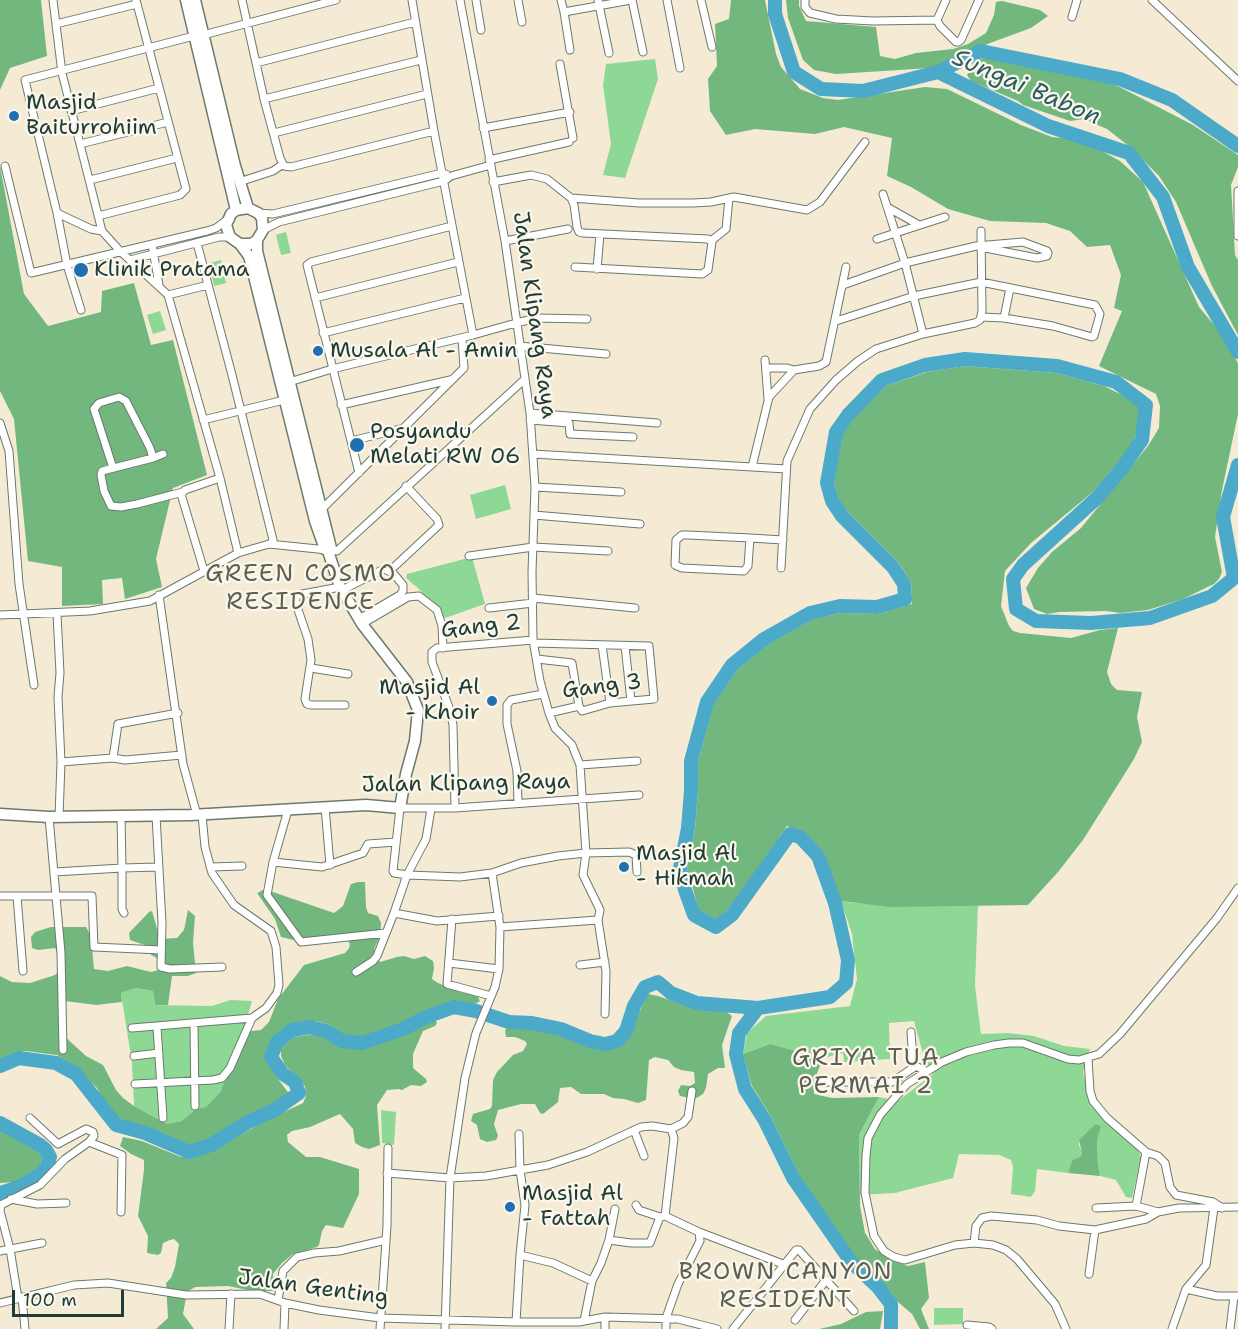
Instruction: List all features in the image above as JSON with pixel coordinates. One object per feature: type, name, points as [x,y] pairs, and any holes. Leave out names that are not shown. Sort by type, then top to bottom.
[{"type":"main road","points":[[186,0],[199,35]]},
{"type":"main road","points":[[195,0],[199,35],[236,210]]},
{"type":"main road","points":[[209,77],[248,208]]},
{"type":"main road","points":[[240,244],[252,244],[263,230],[262,218],[248,208],[236,210],[228,219],[227,231],[249,256],[312,491],[318,531],[341,588],[361,621],[407,682],[418,710],[415,741],[400,808]]},
{"type":"main road","points":[[257,240],[257,251],[285,384],[284,400],[312,491],[321,510],[331,548],[328,551]]},
{"type":"main road","name":"Jalan Klipang Raya","points":[[0,814],[54,817],[156,816],[366,805],[400,808]]},
{"type":"street","points":[[53,0],[62,70],[102,231],[120,251],[168,295],[220,478],[238,553]]},
{"type":"street","points":[[242,0],[264,99],[285,166]]},
{"type":"street","points":[[81,310],[67,265],[25,80],[336,0]]},
{"type":"street","points":[[412,0],[427,94],[473,335]]},
{"type":"street","name":"Jalan Klipang Raya","points":[[400,808],[455,808],[583,800],[580,765],[572,745],[555,728],[549,713],[543,694],[534,641],[535,487],[530,416],[505,241],[460,0]]},
{"type":"street","points":[[476,0],[481,30]]},
{"type":"street","points":[[518,0],[522,22]]},
{"type":"street","points":[[561,0],[570,50]]},
{"type":"street","points":[[564,12],[598,3],[631,0],[643,52]]},
{"type":"street","points":[[667,0],[680,68]]},
{"type":"street","points":[[701,0],[712,47]]},
{"type":"street","points":[[805,0],[805,7],[810,13],[836,19],[937,20]]},
{"type":"street","points":[[946,0],[937,20],[939,26],[956,42],[961,40],[979,0]]},
{"type":"street","points":[[1072,17],[1077,0]]},
{"type":"street","points":[[1152,0],[1238,81]]},
{"type":"street","points":[[1161,9],[1165,0]]},
{"type":"street","points":[[56,24],[136,2],[185,184],[186,189],[183,194],[98,216]]},
{"type":"street","points":[[598,3],[609,53]]},
{"type":"street","points":[[256,63],[414,22]]},
{"type":"street","points":[[264,99],[421,60]]},
{"type":"street","points":[[258,213],[273,214],[451,176],[490,162],[571,140],[570,112],[560,64]]},
{"type":"street","points":[[71,111],[159,88]]},
{"type":"street","points":[[273,133],[427,94]]},
{"type":"street","points":[[483,128],[570,112]]},
{"type":"street","points":[[80,144],[168,122]]},
{"type":"street","points":[[239,182],[285,166],[434,131]]},
{"type":"street","points":[[571,198],[693,203],[743,198],[810,210],[820,201],[865,142]]},
{"type":"street","points":[[90,180],[177,158]]},
{"type":"street","points":[[5,166],[31,273],[207,231],[216,228],[228,219]]},
{"type":"street","points":[[493,182],[531,175],[547,179],[571,198],[579,232],[711,241]]},
{"type":"street","points":[[263,230],[279,222],[443,177]]},
{"type":"street","points":[[1238,191],[1238,236]]},
{"type":"street","points":[[883,194],[905,263],[923,334]]},
{"type":"street","points":[[711,241],[726,229],[729,198]]},
{"type":"street","points":[[887,207],[920,225]]},
{"type":"street","points":[[57,213],[91,229],[102,231]]},
{"type":"street","points":[[878,239],[945,217]]},
{"type":"street","points":[[358,473],[307,267],[309,262],[452,226]]},
{"type":"street","points":[[505,241],[568,229]]},
{"type":"street","points":[[781,568],[786,469],[789,454],[810,410],[836,380],[876,349],[923,334],[975,323],[981,317],[981,231]]},
{"type":"street","points":[[597,269],[600,234]]},
{"type":"street","points":[[130,260],[219,237],[230,237]]},
{"type":"street","points":[[575,267],[702,274],[708,270],[711,241]]},
{"type":"street","points":[[843,285],[905,263],[976,246],[980,247],[1037,258],[1047,256],[1048,253],[1023,242],[980,247]]},
{"type":"street","points":[[197,243],[274,544]]},
{"type":"street","points":[[152,244],[159,285]]},
{"type":"street","points":[[315,298],[458,262]]},
{"type":"street","points":[[766,370],[787,368],[794,370],[819,366],[826,362],[846,267]]},
{"type":"street","points":[[836,321],[914,296],[981,282],[1095,305],[1100,314],[1092,338],[1064,328],[1004,318],[981,317]]},
{"type":"street","points":[[168,295],[208,285]]},
{"type":"street","points":[[1004,318],[1010,288]]},
{"type":"street","points":[[323,333],[465,298]]},
{"type":"street","points":[[285,384],[332,369],[537,318],[587,320]]},
{"type":"street","points":[[321,510],[465,365],[462,338]]},
{"type":"street","points":[[519,346],[606,354]]},
{"type":"street","points":[[752,467],[768,399],[765,360]]},
{"type":"street","points":[[768,399],[794,370]]},
{"type":"street","points":[[0,615],[57,614],[150,601],[238,553],[274,544],[337,551],[525,379]]},
{"type":"street","points":[[341,405],[452,380]]},
{"type":"street","points":[[113,468],[94,409],[99,403],[119,397],[126,401],[153,458]]},
{"type":"street","points":[[203,420],[284,400]]},
{"type":"street","points":[[530,416],[657,423]]},
{"type":"street","points":[[530,416],[569,423],[570,434],[633,437]]},
{"type":"street","points":[[0,423],[9,451],[19,584],[33,685]]},
{"type":"street","points":[[351,441],[401,429]]},
{"type":"street","points":[[163,454],[102,471],[100,475],[104,491],[111,506],[137,504],[183,492],[220,478]]},
{"type":"street","points":[[532,454],[786,469]]},
{"type":"street","points":[[394,566],[439,525],[437,519],[406,486]]},
{"type":"street","points":[[535,487],[621,492]]},
{"type":"street","points":[[183,492],[181,496],[204,571]]},
{"type":"street","points":[[534,515],[640,524]]},
{"type":"street","points":[[750,538],[748,566],[744,571],[682,568],[675,565],[676,540],[680,536],[750,538],[783,540]]},
{"type":"street","points":[[469,556],[533,547],[608,551]]},
{"type":"street","points":[[345,705],[307,704],[305,699],[311,668],[308,639],[295,597],[341,588],[384,569],[393,573],[403,585],[403,591],[361,621]]},
{"type":"street","points":[[132,1028],[252,1018],[266,1008],[277,993],[279,986],[273,937],[267,926],[228,899],[210,867],[200,815],[188,786],[182,755],[178,713],[159,595]]},
{"type":"street","points":[[361,621],[408,597],[418,596],[437,610],[442,626],[443,648]]},
{"type":"street","points":[[489,608],[533,601],[634,609]]},
{"type":"street","points":[[57,614],[61,762],[54,817],[54,872],[61,953],[63,1050]]},
{"type":"street","name":"Gang 2","points":[[455,808],[453,725],[450,710],[432,662],[432,651],[443,648],[534,641],[625,646]]},
{"type":"street","points":[[602,645],[610,703]]},
{"type":"street","points":[[625,646],[632,701]]},
{"type":"street","name":"Gang 3","points":[[549,713],[579,706],[582,711],[610,703],[655,698],[650,646],[625,646]]},
{"type":"street","points":[[537,659],[572,663],[579,706]]},
{"type":"street","points":[[311,668],[348,674]]},
{"type":"street","points":[[518,803],[517,771],[507,724],[507,705],[511,700],[543,694]]},
{"type":"street","points":[[113,758],[118,724],[178,713]]},
{"type":"street","points":[[61,762],[182,755]]},
{"type":"street","points":[[580,765],[637,761]]},
{"type":"street","points":[[605,1014],[605,962],[598,920],[599,905],[583,875],[586,852],[583,800],[639,795]]},
{"type":"street","points":[[325,807],[330,865]]},
{"type":"street","points":[[400,808],[394,873],[460,877],[492,873],[521,863],[586,852],[632,852],[636,857],[637,872]]},
{"type":"street","points":[[356,972],[373,961],[386,933],[407,875],[426,839],[430,809]]},
{"type":"street","points":[[288,810],[268,882],[267,898],[301,942],[386,933]]},
{"type":"street","points":[[122,816],[122,909],[124,913]]},
{"type":"street","points":[[156,816],[162,923],[160,963],[163,968],[222,967]]},
{"type":"street","points":[[273,862],[322,867],[363,853],[368,844],[396,842]]},
{"type":"street","points":[[210,867],[242,866]]},
{"type":"street","points":[[54,872],[158,867]]},
{"type":"street","points":[[445,1329],[450,1178],[465,1078],[479,1021],[491,996],[499,969],[500,927],[492,873]]},
{"type":"street","points":[[1066,1329],[1055,1304],[1017,1259],[1006,1250],[993,1245],[974,1243],[955,1245],[905,1260],[884,1251],[877,1243],[865,1193],[868,1138],[880,1115],[907,1084],[925,1071],[966,1052],[994,1045],[1023,1043],[1068,1059],[1079,1060],[1099,1054],[1120,1034],[1217,918],[1238,888]]},
{"type":"street","points":[[0,896],[92,897],[94,947],[161,950]]},
{"type":"street","points":[[17,896],[23,971]]},
{"type":"street","points":[[394,912],[437,921],[499,916]]},
{"type":"street","points":[[452,919],[448,985],[491,996]]},
{"type":"street","points":[[500,927],[598,920]]},
{"type":"street","points":[[580,965],[605,962]]},
{"type":"street","points":[[449,963],[499,969]]},
{"type":"street","points":[[135,1084],[217,1079],[225,1075],[245,1038],[252,1018]]},
{"type":"street","points":[[194,1023],[195,1106]]},
{"type":"street","points":[[157,1027],[163,1118]]},
{"type":"street","points":[[911,1032],[913,1061],[915,1066],[925,1071]]},
{"type":"street","points":[[134,1056],[159,1053]]},
{"type":"street","points":[[1088,1058],[1090,1091],[1093,1101],[1125,1135],[1146,1152],[1158,1156],[1165,1163],[1170,1187],[1176,1195],[1213,1202],[1218,1208]]},
{"type":"street","points":[[820,1082],[892,1082],[915,1066]]},
{"type":"street","points":[[387,1173],[450,1178],[486,1176],[548,1165],[587,1152],[634,1130],[652,1126],[671,1129],[686,1121],[692,1091]]},
{"type":"street","points":[[30,1118],[58,1144],[66,1159]]},
{"type":"street","points":[[25,1329],[10,1249],[0,1211],[2,1205],[10,1199],[40,1185],[66,1159],[90,1142],[94,1136],[93,1132],[86,1129],[58,1144]]},
{"type":"street","points":[[609,1240],[650,1243],[662,1217],[674,1137],[671,1129]]},
{"type":"street","points":[[634,1130],[644,1156]]},
{"type":"street","points":[[516,1322],[525,1205],[520,1170],[519,1134]]},
{"type":"street","points":[[90,1142],[122,1155],[121,1212]]},
{"type":"street","points":[[380,1329],[386,1240],[388,1148]]},
{"type":"street","points":[[1136,1206],[1146,1152]]},
{"type":"street","points":[[10,1199],[37,1204],[66,1203]]},
{"type":"street","points":[[636,1205],[639,1210],[783,1264]]},
{"type":"street","points":[[1096,1208],[1136,1206],[1158,1212]]},
{"type":"street","points":[[974,1243],[976,1226],[982,1218],[990,1216],[1095,1230],[1146,1219],[1158,1212],[1179,1208],[1238,1207]]},
{"type":"street","points":[[1172,1329],[1186,1289],[1206,1265],[1218,1208]]},
{"type":"street","points":[[584,1321],[592,1281],[609,1240],[615,1209]]},
{"type":"street","points":[[1089,1274],[1095,1230]]},
{"type":"street","points":[[666,1329],[666,1318],[678,1284],[700,1241],[699,1232]]},
{"type":"street","points":[[284,1329],[283,1271],[297,1257],[339,1251],[386,1240]]},
{"type":"street","points":[[0,1251],[42,1244]]},
{"type":"street","points":[[733,1329],[783,1264],[794,1251],[799,1250],[854,1311]]},
{"type":"street","points":[[520,1255],[553,1263],[592,1281]]},
{"type":"street","points":[[795,1320],[826,1280]]},
{"type":"street","name":"Jalan Genting","points":[[0,1303],[88,1283],[186,1294],[260,1294],[319,1310],[380,1318],[516,1322],[584,1321],[605,1317],[666,1318],[717,1329]]},
{"type":"street","points":[[1186,1289],[1201,1294],[1236,1296],[1230,1329]]},
{"type":"street","points":[[229,1329],[231,1294]]},
{"type":"street","points":[[605,1317],[605,1329]]},
{"type":"street","points":[[967,1325],[992,1329]]},
{"type":"green space","points":[[0,0],[41,0],[47,56],[10,68],[0,90]]},
{"type":"green space","points":[[731,0],[765,0],[776,54],[781,67],[800,89],[823,98],[838,100],[925,87],[947,89],[1021,125],[1052,137],[1082,140],[1120,161],[1143,182],[1199,307],[1220,332],[1238,363],[1238,414],[1215,537],[1222,572],[1214,584],[1183,599],[1148,610],[1120,613],[1106,611],[1047,614],[1034,609],[1026,588],[1038,568],[1052,552],[1081,528],[1148,446],[1159,428],[1160,406],[1156,394],[1099,366],[1122,311],[1114,308],[1121,275],[1110,245],[1087,247],[1070,231],[1046,223],[990,221],[948,209],[887,176],[892,138],[844,127],[815,134],[755,129],[726,135],[710,111],[708,79],[717,66],[715,24],[729,19]]},
{"type":"green space","points":[[786,0],[799,0],[799,6],[806,21],[876,27],[880,56],[895,59],[916,53],[953,49],[968,44],[986,33],[994,15],[996,2],[1002,1],[1040,10],[1048,16],[1031,28],[931,68],[836,74],[814,70],[803,60],[788,18]]},
{"type":"green space","points":[[985,57],[1002,58],[1034,68],[1110,82],[1193,125],[1238,155],[1238,167],[1231,185],[1235,255],[1238,260],[1238,335],[1212,286],[1176,202],[1159,176],[1130,147],[1107,129],[1084,119],[1070,121],[1023,105],[971,81],[967,75],[973,63]]},
{"type":"green space","points":[[655,59],[658,79],[625,178],[603,175],[611,144],[603,85],[606,64]]},
{"type":"green space","points":[[0,166],[24,294],[48,326],[101,312],[102,291],[134,283],[151,345],[173,340],[207,475],[173,488],[156,559],[162,587],[125,599],[122,578],[102,580],[103,604],[62,606],[62,567],[28,561],[14,419],[0,391]]},
{"type":"green space","points":[[286,232],[291,253],[281,255],[276,235]]},
{"type":"green space","points":[[221,260],[226,283],[214,286],[209,263]]},
{"type":"green space","points":[[160,311],[166,330],[153,334],[147,315]]},
{"type":"green space","points":[[965,366],[1056,373],[1104,386],[1124,396],[1144,412],[1132,446],[1094,491],[1031,543],[1005,571],[1001,606],[1009,626],[1013,631],[1020,633],[1071,638],[1118,628],[1107,672],[1111,684],[1117,690],[1142,692],[1137,717],[1142,742],[1134,759],[1083,840],[1028,905],[890,907],[841,901],[824,853],[803,831],[787,826],[741,892],[727,910],[716,919],[699,910],[687,868],[695,829],[698,762],[713,705],[737,670],[767,645],[813,619],[841,613],[878,614],[912,604],[911,582],[899,563],[847,511],[838,498],[834,482],[842,434],[853,419],[886,386],[927,372]]},
{"type":"green space","points":[[505,485],[511,509],[476,519],[470,495]]},
{"type":"green space","points":[[472,557],[485,604],[445,618],[406,578],[407,574]]},
{"type":"green space","points":[[365,882],[368,913],[378,916],[381,923],[380,936],[374,949],[380,962],[404,956],[414,959],[425,956],[433,961],[432,979],[462,993],[477,995],[480,1001],[475,1004],[443,1006],[360,1039],[346,1039],[330,1025],[316,1021],[302,1021],[283,1029],[272,1042],[269,1063],[290,1095],[288,1098],[210,1140],[192,1146],[170,1141],[143,1127],[122,1123],[106,1107],[97,1088],[78,1069],[57,1055],[25,1051],[11,1054],[0,1060],[0,976],[12,982],[30,983],[58,972],[59,955],[55,948],[38,950],[32,948],[31,937],[35,932],[51,927],[86,927],[91,936],[94,969],[108,971],[127,966],[151,972],[158,970],[159,959],[151,955],[150,948],[130,940],[129,933],[152,911],[160,939],[177,938],[184,930],[188,910],[195,916],[193,943],[196,973],[188,976],[172,976],[168,1005],[155,1005],[153,991],[136,988],[121,993],[122,1002],[96,1005],[65,1001],[58,1006],[63,1035],[86,1056],[103,1065],[116,1090],[123,1098],[167,1124],[181,1121],[196,1109],[206,1107],[221,1091],[243,1032],[261,1030],[269,1022],[278,999],[304,965],[345,953],[349,948],[350,944],[343,935],[298,941],[281,937],[275,919],[257,893],[263,890],[270,891],[334,913],[343,906],[351,884]]},
{"type":"green space","points":[[841,901],[978,905],[975,986],[981,1034],[1008,1033],[1034,1036],[1064,1046],[1090,1049],[1083,1072],[1091,1104],[1138,1150],[1141,1157],[1132,1198],[1126,1197],[1116,1180],[1100,1176],[1097,1140],[1100,1126],[1095,1124],[1079,1140],[1082,1152],[1080,1157],[1072,1160],[1068,1173],[1037,1169],[1035,1191],[1031,1197],[1011,1194],[1013,1167],[1011,1160],[999,1155],[959,1154],[953,1178],[895,1193],[860,1195],[859,1135],[879,1097],[898,1101],[933,1074],[925,1061],[914,1021],[889,1023],[890,1059],[844,1062],[843,1053],[823,1058],[770,1044],[743,1054],[747,1033],[766,1016],[850,1006],[857,979],[852,934]]},
{"type":"green space","points":[[136,988],[153,991],[155,1005],[212,1006],[230,1000],[252,1001],[234,1062],[221,1091],[206,1107],[196,1109],[181,1121],[167,1124],[134,1106],[132,1063],[121,993]]},
{"type":"green space","points":[[648,994],[694,1008],[725,1011],[732,1016],[722,1045],[725,1068],[718,1068],[708,1074],[703,1094],[695,1099],[680,1096],[678,1091],[681,1085],[690,1086],[695,1083],[694,1072],[681,1070],[674,1067],[668,1060],[655,1057],[649,1060],[646,1100],[638,1103],[604,1094],[581,1094],[571,1087],[560,1088],[558,1102],[543,1114],[535,1104],[521,1104],[498,1110],[494,1124],[498,1136],[496,1140],[487,1142],[480,1139],[477,1125],[471,1121],[473,1114],[490,1109],[493,1080],[497,1072],[513,1055],[523,1051],[527,1044],[515,1037],[506,1037],[507,1027],[513,1024],[553,1032],[580,1041],[585,1045],[607,1050],[618,1046],[628,1036]]},
{"type":"green space","points":[[434,1018],[437,1023],[423,1031],[413,1054],[413,1068],[427,1082],[421,1086],[411,1085],[402,1090],[387,1090],[377,1105],[380,1145],[369,1149],[355,1143],[353,1129],[340,1114],[310,1127],[292,1131],[287,1135],[288,1142],[306,1157],[320,1157],[359,1169],[359,1194],[343,1228],[326,1225],[317,1247],[293,1254],[282,1263],[273,1274],[274,1291],[253,1291],[228,1286],[195,1287],[187,1292],[183,1314],[194,1329],[156,1329],[168,1318],[166,1283],[171,1278],[175,1267],[179,1244],[174,1239],[170,1240],[163,1243],[161,1253],[158,1255],[147,1253],[148,1236],[138,1216],[144,1160],[120,1146],[123,1137],[142,1141],[181,1157],[196,1155],[219,1147],[303,1103],[306,1096],[305,1086],[285,1065],[281,1056],[281,1048],[294,1037],[314,1034],[345,1045],[376,1045]]},
{"type":"green space","points":[[770,1044],[823,1058],[814,1081],[814,1094],[832,1098],[879,1097],[859,1135],[860,1206],[865,1233],[875,1249],[891,1260],[908,1266],[925,1262],[929,1298],[921,1309],[929,1329],[920,1329],[912,1314],[857,1259],[799,1175],[770,1115],[752,1086],[743,1054]]},
{"type":"green space","points":[[381,1110],[396,1112],[394,1145],[382,1143]]},
{"type":"green space","points":[[1095,1124],[1101,1126],[1097,1140],[1100,1176],[1068,1173],[1072,1160],[1080,1157],[1082,1153],[1079,1140]]},
{"type":"green space","points":[[0,1129],[31,1146],[41,1155],[43,1158],[37,1172],[16,1182],[0,1183]]},
{"type":"green space","points":[[934,1308],[963,1308],[963,1324],[934,1325]]},
{"type":"green space","points":[[883,1311],[880,1329],[819,1329],[841,1324],[866,1312]]},
{"type":"waterway","name":"Sungai Babon","points":[[775,0],[775,14],[794,72],[821,89],[863,91],[938,72],[1048,126],[1129,153],[1163,197],[1188,267],[1238,352]]},
{"type":"waterway","points":[[938,72],[981,51],[1120,79],[1172,100],[1238,146]]},
{"type":"waterway","points":[[891,1329],[891,1304],[877,1286],[852,1263],[793,1178],[764,1119],[745,1089],[736,1054],[739,1033],[758,1008],[830,997],[846,983],[848,960],[835,903],[818,856],[800,837],[790,834],[732,915],[716,927],[694,915],[685,890],[680,868],[688,828],[691,761],[707,702],[732,665],[764,639],[810,613],[840,606],[877,607],[905,599],[904,584],[893,567],[842,516],[832,501],[827,483],[836,432],[848,415],[882,380],[925,365],[965,359],[1057,366],[1116,382],[1146,405],[1142,440],[1123,467],[1098,497],[1023,565],[1013,579],[1016,609],[1036,621],[1091,623],[1150,618],[1212,596],[1234,578],[1223,517],[1238,465]]},
{"type":"waterway","points":[[0,1066],[19,1058],[56,1063],[76,1074],[116,1125],[145,1133],[189,1152],[211,1145],[248,1122],[275,1110],[299,1093],[295,1082],[283,1074],[271,1057],[277,1042],[292,1030],[310,1027],[326,1031],[342,1041],[362,1043],[403,1029],[426,1017],[454,1007],[476,1011],[509,1022],[532,1023],[561,1029],[590,1041],[605,1044],[617,1041],[626,1031],[634,1006],[645,987],[658,982],[671,993],[697,1003],[758,1008]]},
{"type":"waterway","points":[[0,1123],[40,1145],[50,1157],[47,1167],[41,1174],[22,1186],[0,1193]]},
{"type":"place","name":"Masjid Baiturrohiim","points":[[14,116]]},
{"type":"place","name":"Klinik Pratama","points":[[81,270]]},
{"type":"place","name":"Musala Al - Amin","points":[[318,351]]},
{"type":"place","name":"Posyandu Melati RW 06","points":[[357,445]]},
{"type":"place","name":"Masjid Al - Khoir","points":[[492,701]]},
{"type":"place","name":"Masjid Al - Hikmah","points":[[624,867]]},
{"type":"place","name":"Masjid Al - Fattah","points":[[510,1207]]},
{"type":"district","name":"GREEN COSMO RESIDENCE","points":[[301,589]]},
{"type":"district","name":"GRIYA TUA PERMAI 2","points":[[866,1073]]},
{"type":"district","name":"BROWN CANYON RESIDENT","points":[[786,1287]]}]
